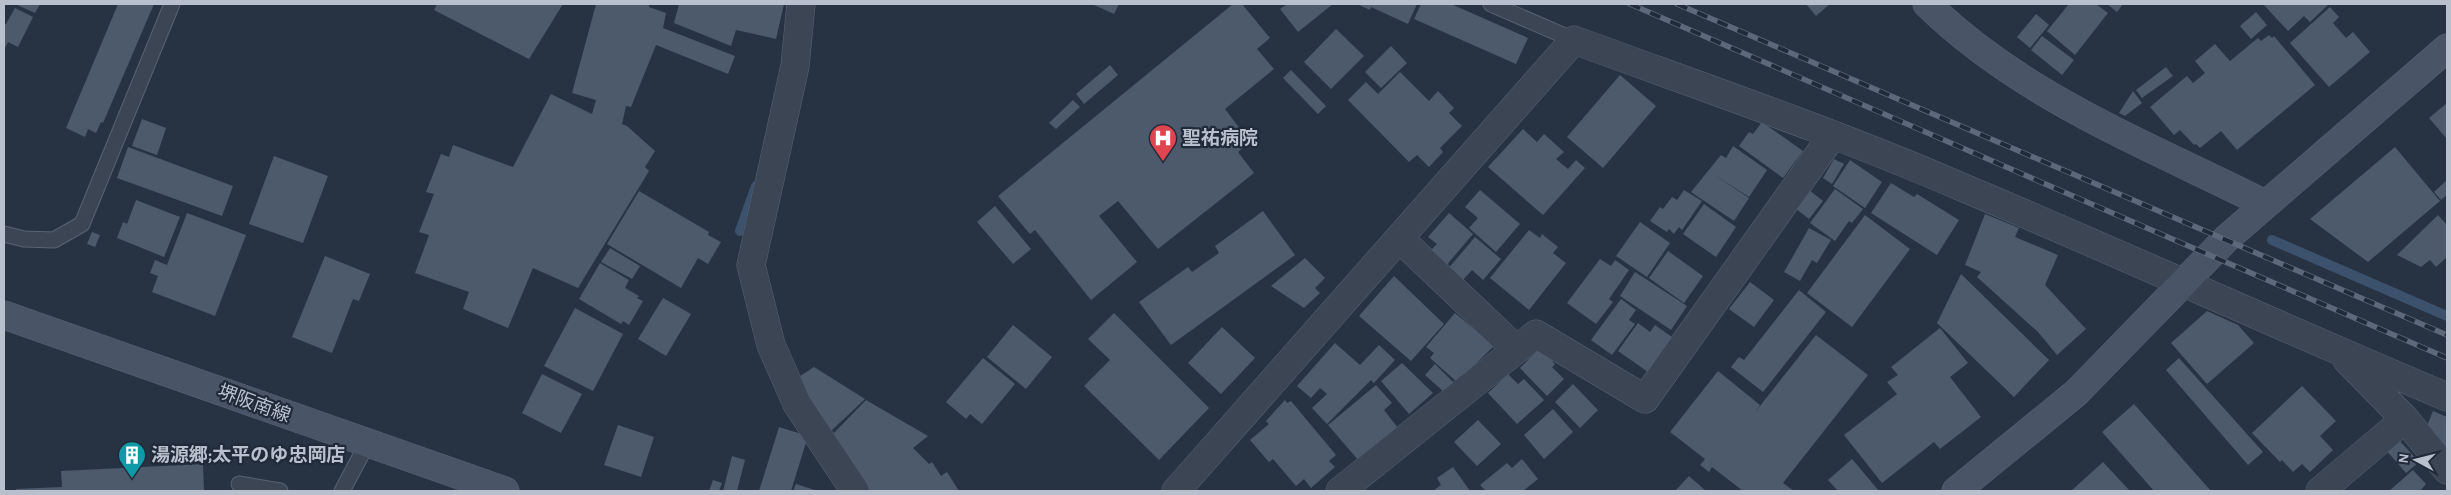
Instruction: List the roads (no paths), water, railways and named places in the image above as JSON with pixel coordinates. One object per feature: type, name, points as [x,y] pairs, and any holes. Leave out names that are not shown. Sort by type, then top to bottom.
[{"type":"street","points":[[801,4],[795,66],[751,265],[771,345],[797,404],[855,491]]},
{"type":"street","points":[[1927,4],[1957,31],[2003,67],[2045,94],[2265,204]]},
{"type":"street","points":[[1176,491],[1574,40],[1963,187],[2182,284],[2447,397]]},
{"type":"street","points":[[1956,491],[2076,392],[2182,284],[2265,204],[2447,48]]},
{"type":"street","points":[[1340,491],[1536,334],[1645,399],[1832,136]]},
{"type":"street","points":[[1400,239],[1516,349]]},
{"type":"street","name":"堺阪南線","points":[[4,315],[505,491]]},
{"type":"street","points":[[2340,352],[2405,419],[2447,470]]},
{"type":"street","points":[[2320,491],[2405,419]]},
{"type":"lane","points":[[4,234],[24,239],[54,240],[82,224],[172,4]]},
{"type":"lane","points":[[1491,4],[1574,40]]},
{"type":"lane","points":[[342,491],[367,444]]},
{"type":"lane","points":[[239,484],[280,491]]},
{"type":"waterway","points":[[740,231],[756,186]]},
{"type":"waterway","points":[[2272,240],[2447,316]]},
{"type":"railway","points":[[1630,4],[2447,358]]},
{"type":"railway","points":[[1677,4],[2447,335]]},
{"type":"place","name":"聖祐病院","points":[[1163,162]]},
{"type":"place","name":"湯源郷;太平のゆ忠岡店","points":[[132,479]]}]
